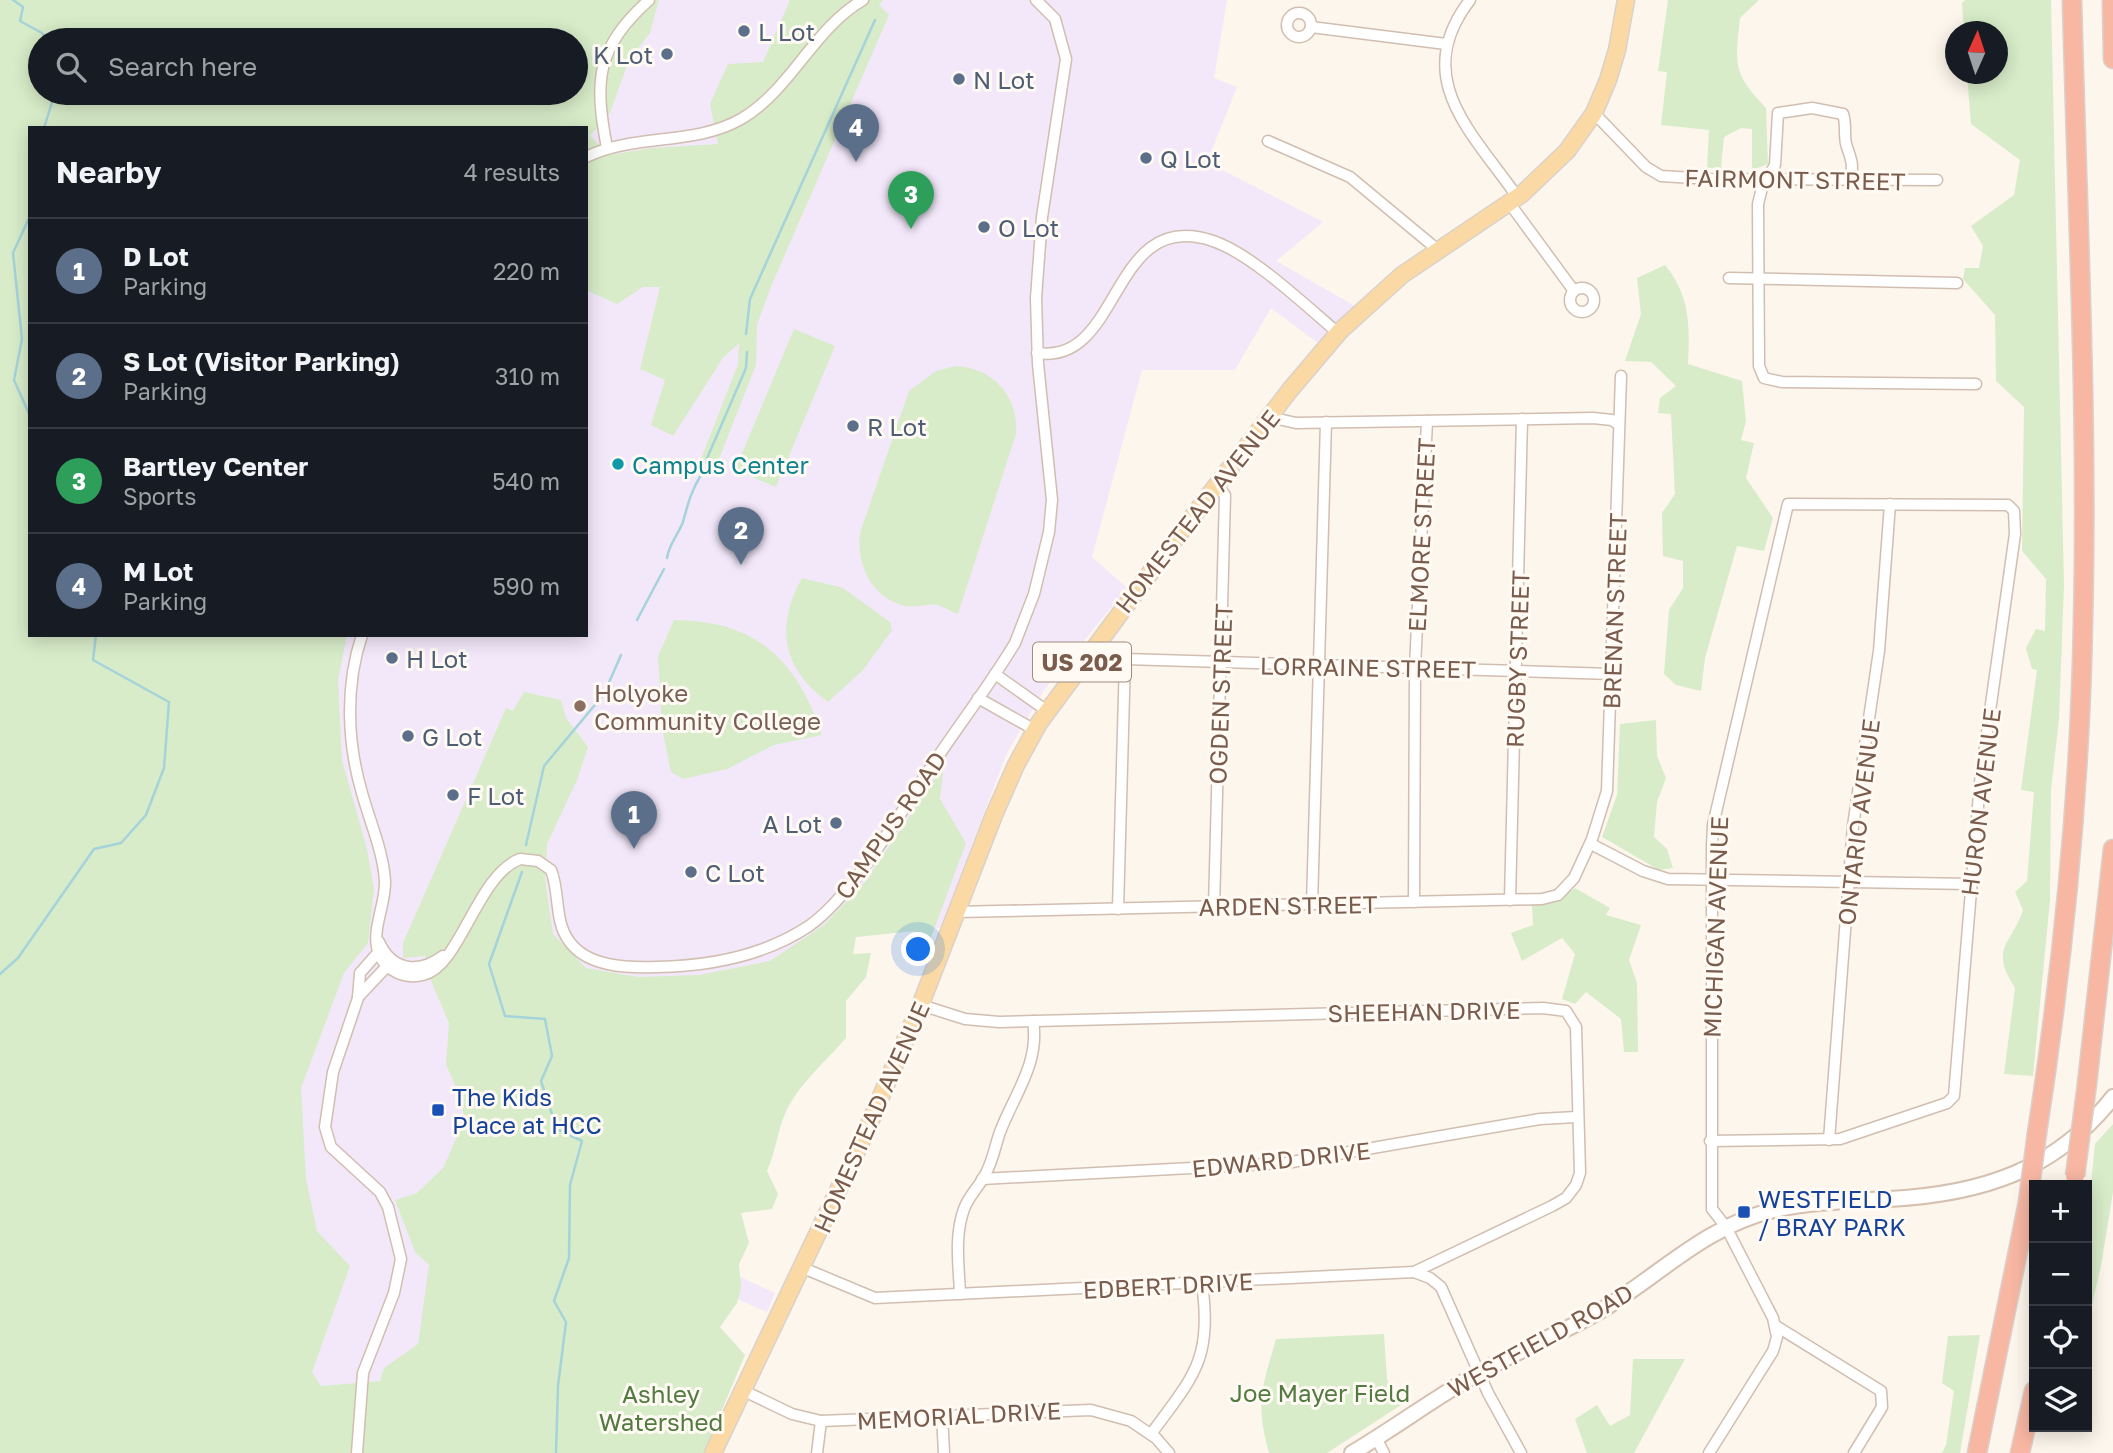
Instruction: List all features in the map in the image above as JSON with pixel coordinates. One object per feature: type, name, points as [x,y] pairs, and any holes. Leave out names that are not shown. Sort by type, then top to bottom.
[{"type":"highway","points":[[1977,1453],[2028,1202],[2051,1042],[2066,904],[2083,624],[2084,532],[2072,0]]},
{"type":"highway","points":[[2112,0],[2113,59]]},
{"type":"highway","points":[[2074,1180],[2113,849]]},
{"type":"highway","points":[[2020,1453],[2029,1413]]},
{"type":"main road","name":"HOMESTEAD AVENUE","points":[[713,1453],[803,1268],[921,1005],[1006,788],[1035,730],[1097,642],[1338,333],[1386,287],[1514,201],[1551,169],[1594,113],[1617,50],[1626,0]]},
{"type":"main road","name":"WESTFIELD ROAD","points":[[1352,1453],[1480,1372],[1604,1309],[1695,1243],[1726,1227],[1796,1206],[1936,1196],[1985,1186],[2031,1166],[2059,1149],[2096,1118],[2113,1097]]},
{"type":"street","points":[[607,148],[598,95],[601,67],[615,36],[649,0]]},
{"type":"street","points":[[588,156],[607,148],[711,131],[740,120],[768,98],[835,21],[863,0]]},
{"type":"street","name":"CAMPUS ROAD","points":[[389,964],[414,969],[426,967],[447,954],[496,877],[514,862],[524,859],[542,862],[551,870],[566,937],[581,954],[594,960],[634,968],[702,964],[749,954],[786,939],[811,925],[843,894],[995,674],[1027,618],[1050,521],[1051,469],[1037,353],[1039,242],[1066,59],[1055,19],[1036,0]]},
{"type":"street","points":[[1470,0],[1457,19],[1446,44],[1448,87],[1457,113],[1574,291]]},
{"type":"street","points":[[1311,27],[1446,44]]},
{"type":"street","points":[[1851,180],[1853,158],[1846,146],[1847,125],[1843,114],[1812,108],[1778,113],[1775,165],[1769,180],[1762,188],[1758,204],[1759,366],[1764,378],[1782,382],[1976,384]]},
{"type":"street","name":"FAIRMONT STREET","points":[[1594,113],[1646,167],[1661,176],[1769,180],[1937,180]]},
{"type":"street","points":[[1268,141],[1350,177],[1381,199],[1438,250]]},
{"type":"street","points":[[1037,353],[1059,354],[1079,344],[1143,253],[1162,242],[1184,237],[1211,241],[1233,251],[1338,333]]},
{"type":"street","points":[[1729,278],[1956,283]]},
{"type":"street","name":"BRENAN STREET","points":[[1591,844],[1607,791],[1621,376]]},
{"type":"street","points":[[1270,417],[1296,423],[1603,418],[1618,424]]},
{"type":"street","name":"RUGBY STREET","points":[[1510,900],[1522,419]]},
{"type":"street","name":"ELMORE STREET","points":[[1414,902],[1415,667],[1427,421]]},
{"type":"street","points":[[1312,904],[1326,422]]},
{"type":"street","name":"OGDEN STREET","points":[[1214,907],[1225,495],[1217,485]]},
{"type":"street","name":"MICHIGAN AVENUE","points":[[1776,1326],[1726,1227],[1712,1209],[1710,1141],[1713,825],[1788,504],[1890,504]]},
{"type":"street","name":"HURON AVENUE","points":[[1829,1140],[1947,1103],[1954,1096],[1958,1078],[1970,884],[1980,782],[2015,534],[2012,508],[2000,505],[1890,504]]},
{"type":"street","name":"ONTARIO AVENUE","points":[[1829,1140],[1853,826],[1879,651],[1890,504]]},
{"type":"street","points":[[358,998],[389,964],[376,937],[384,902],[385,879],[355,767],[351,732],[352,676],[362,637]]},
{"type":"street","points":[[1097,642],[1125,659],[1118,909]]},
{"type":"street","name":"LORRAINE STREET","points":[[1125,659],[1612,674]]},
{"type":"street","points":[[995,674],[1048,711]]},
{"type":"street","points":[[978,698],[1035,730]]},
{"type":"street","points":[[1591,844],[1657,877],[1970,884]]},
{"type":"street","name":"ARDEN STREET","points":[[956,912],[1542,899],[1562,892],[1574,877],[1591,844]]},
{"type":"street","points":[[357,1453],[363,1373],[394,1293],[401,1259],[388,1207],[380,1192],[331,1147],[325,1127],[333,1072],[358,998],[360,972],[380,948]]},
{"type":"street","name":"SHEEHAN DRIVE","points":[[921,1005],[973,1020],[1033,1021],[1556,1008],[1572,1017],[1578,1036],[1576,1117],[1580,1172],[1572,1192],[1541,1212],[1414,1272]]},
{"type":"street","points":[[960,1294],[960,1223],[966,1203],[982,1179],[1001,1130],[1022,1088],[1034,1045],[1033,1021]]},
{"type":"street","name":"EDWARD DRIVE","points":[[982,1179],[1286,1163],[1345,1155],[1540,1119],[1576,1117]]},
{"type":"street","points":[[1710,1141],[1829,1140]]},
{"type":"street","name":"EDBERT DRIVE","points":[[803,1268],[875,1298],[1414,1272]]},
{"type":"street","points":[[1414,1272],[1430,1278],[1441,1287],[1521,1453]]},
{"type":"street","points":[[1151,1434],[1185,1389],[1199,1365],[1205,1322],[1202,1284]]},
{"type":"street","points":[[1709,1453],[1773,1351],[1776,1326],[1881,1391],[1882,1407],[1854,1453]]},
{"type":"street","name":"MEMORIAL DRIVE","points":[[742,1390],[792,1414],[821,1421],[1083,1409],[1117,1415],[1151,1434],[1169,1453]]},
{"type":"street","points":[[942,1415],[944,1453]]},
{"type":"street","points":[[817,1453],[821,1421]]},
{"type":"street","points":[[1376,1438],[1384,1453]]},
{"type":"shaded area","name":"Holyoke Community College","points":[[249,0],[1227,0],[1214,78],[1237,87],[1207,162],[1323,222],[1276,261],[1355,306],[1318,343],[1271,308],[1235,370],[1142,370],[1092,557],[1127,588],[1044,690],[1007,753],[940,928],[828,940],[702,1259],[775,1293],[767,1312],[722,1292],[712,1357],[131,1400],[127,637],[588,637],[588,126],[585,126],[579,105],[588,105],[588,28],[478,28]]},
{"type":"green space","name":"Ashley Watershed","points":[[0,0],[659,0],[650,33],[629,60],[610,113],[590,136],[610,155],[652,148],[718,144],[710,104],[728,64],[763,62],[790,0],[883,0],[879,5],[889,15],[770,289],[757,325],[756,365],[717,464],[701,459],[738,364],[739,343],[723,358],[673,436],[651,425],[665,380],[640,369],[660,287],[643,287],[617,304],[588,291],[588,126],[28,126],[28,637],[347,637],[338,680],[342,760],[367,849],[374,889],[368,943],[344,973],[301,1088],[306,1179],[317,1231],[350,1266],[312,1372],[321,1386],[380,1381],[384,1368],[418,1344],[429,1265],[415,1252],[395,1200],[417,1193],[443,1168],[465,1119],[457,1089],[446,1065],[449,1023],[432,983],[425,956],[403,958],[403,943],[506,708],[513,711],[524,692],[561,700],[566,718],[588,747],[577,780],[547,844],[545,879],[553,934],[586,968],[638,977],[699,975],[770,961],[824,925],[865,882],[944,765],[940,799],[966,843],[929,943],[914,931],[856,937],[853,954],[871,953],[866,977],[846,1001],[846,1038],[804,1084],[785,1114],[767,1171],[778,1194],[772,1209],[741,1213],[749,1243],[739,1264],[741,1288],[737,1303],[720,1327],[745,1355],[704,1453],[0,1453]]},
{"type":"green space","points":[[1668,0],[1759,0],[1740,18],[1737,58],[1747,86],[1766,108],[1768,164],[1752,170],[1752,129],[1741,128],[1724,137],[1721,168],[1707,168],[1709,130],[1661,125],[1667,72],[1658,71]]},
{"type":"green space","points":[[1965,0],[2051,0],[2064,585],[2059,719],[2051,790],[2050,900],[2033,1076],[2004,1074],[2015,988],[2007,975],[2003,955],[2023,910],[2015,892],[2027,881],[2034,792],[2021,790],[2037,670],[2032,669],[2026,648],[2036,629],[2045,631],[2046,579],[2022,551],[2024,407],[1996,381],[1995,315],[1963,279],[1965,268],[1979,268],[1983,246],[1971,226],[2014,195],[2020,160],[1971,124],[1968,84],[2008,84],[2008,21],[1963,21],[1962,3]]},
{"type":"green space","points":[[1665,265],[1684,299],[1689,337],[1688,364],[1742,381],[1746,421],[1741,440],[1754,443],[1746,478],[1773,518],[1764,551],[1737,546],[1705,658],[1701,691],[1676,685],[1664,674],[1669,610],[1683,588],[1683,561],[1663,556],[1662,513],[1675,494],[1671,414],[1658,413],[1660,398],[1676,386],[1651,362],[1625,361],[1641,314],[1637,278]]},
{"type":"green space","points":[[794,329],[835,346],[776,487],[735,470]]},
{"type":"green space","points":[[956,366],[981,372],[1001,386],[1008,396],[1016,420],[1016,434],[958,614],[938,605],[905,606],[883,596],[868,578],[859,545],[860,533],[909,391],[936,371]]},
{"type":"green space","points":[[802,578],[843,588],[890,622],[892,630],[863,670],[828,702],[801,675],[792,661],[788,646],[788,613]]},
{"type":"green space","points":[[674,620],[703,622],[728,628],[769,649],[799,685],[812,708],[822,735],[774,745],[727,769],[683,779],[671,772],[662,728],[658,656]]},
{"type":"green space","points":[[1656,720],[1657,756],[1666,778],[1657,802],[1654,837],[1667,849],[1673,868],[1659,870],[1602,837],[1617,795],[1620,724]]},
{"type":"green space","points":[[1575,888],[1610,908],[1606,915],[1641,925],[1629,960],[1637,983],[1638,1052],[1624,1052],[1621,1019],[1586,992],[1575,1004],[1562,999],[1575,954],[1562,938],[1522,961],[1511,933],[1533,925],[1532,904],[1558,901]]},
{"type":"green space","points":[[2113,1124],[2113,1192],[2092,1305],[2091,1180],[2095,1144]]},
{"type":"green space","name":"Joe Mayer Field","points":[[1384,1334],[1387,1379],[1401,1405],[1327,1453],[1269,1453],[1261,1407],[1267,1370],[1276,1339]]},
{"type":"green space","points":[[1980,1335],[1960,1453],[1942,1453],[1946,1445],[1954,1391],[1942,1383],[1948,1336]]},
{"type":"green space","points":[[1633,1359],[1685,1359],[1634,1453],[1587,1453],[1575,1419],[1597,1405],[1610,1426],[1630,1415]]},
{"type":"waterway","points":[[13,0],[23,7],[20,21],[33,28]]},
{"type":"waterway","points":[[746,334],[750,299],[875,20]]},
{"type":"waterway","points":[[45,126],[51,105]]},
{"type":"waterway","points":[[28,220],[13,253],[22,339],[14,380],[28,412]]},
{"type":"waterway","points":[[705,463],[746,368],[747,352]]},
{"type":"waterway","points":[[667,558],[701,475]]},
{"type":"waterway","points":[[637,620],[664,569]]},
{"type":"waterway","points":[[0,974],[18,958],[94,849],[121,843],[146,815],[164,768],[169,702],[93,660],[96,637]]},
{"type":"waterway","points":[[526,845],[544,766],[604,694],[621,655]]},
{"type":"waterway","points":[[522,872],[489,964],[505,1016],[545,1019],[552,1056],[541,1081],[557,1129],[582,1141],[570,1185],[569,1258],[554,1301],[566,1322],[558,1386],[556,1453]]},
{"type":"place","name":"L Lot","points":[[744,31]]},
{"type":"place","name":"K Lot","points":[[667,54]]},
{"type":"place","name":"N Lot","points":[[959,79]]},
{"type":"place","name":"Q Lot","points":[[1146,158]]},
{"type":"place","name":"M Lot","points":[[856,162]]},
{"type":"place","name":"O Lot","points":[[984,227]]},
{"type":"place","name":"Bartley Center","points":[[911,229]]},
{"type":"place","name":"R Lot","points":[[853,426]]},
{"type":"place","name":"Campus Center","points":[[618,464]]},
{"type":"place","name":"S Lot (Visitor Parking)","points":[[741,565]]},
{"type":"place","name":"H Lot","points":[[392,658]]},
{"type":"place","name":"Holyoke Community College","points":[[580,706]]},
{"type":"place","name":"G Lot","points":[[408,736]]},
{"type":"place","name":"F Lot","points":[[453,795]]},
{"type":"place","name":"A Lot","points":[[836,823]]},
{"type":"place","name":"D Lot","points":[[634,849]]},
{"type":"place","name":"C Lot","points":[[691,872]]},
{"type":"place","name":"The Kids Place at HCC","points":[[438,1110]]},
{"type":"place","name":"WESTFIELD / BRAY PARK","points":[[1744,1212]]}]
